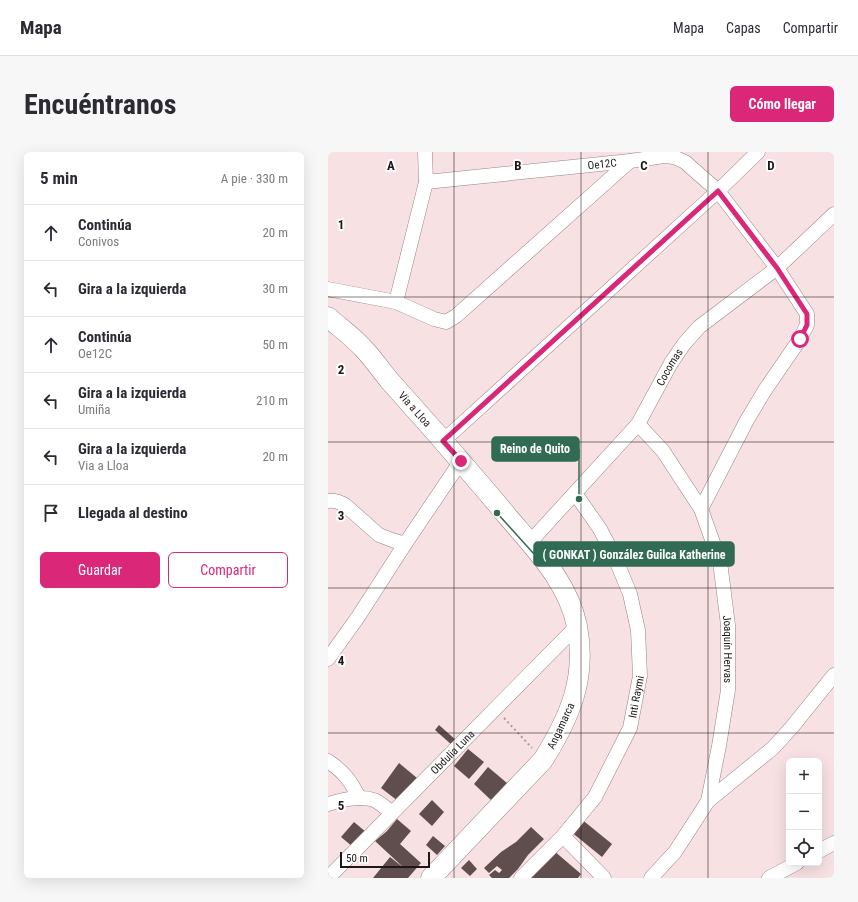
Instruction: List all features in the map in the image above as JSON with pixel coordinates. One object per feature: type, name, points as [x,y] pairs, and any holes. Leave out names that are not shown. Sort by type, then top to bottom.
[{"type":"street","points":[[396,302],[426,182],[424,152]]},
{"type":"street","points":[[443,441],[718,191],[758,152]]},
{"type":"street","name":"Oe12C","points":[[426,182],[630,161],[664,156],[674,157],[685,162],[718,191],[777,268],[807,314],[807,325],[800,339],[765,390],[701,509]]},
{"type":"street","points":[[328,289],[396,302],[434,319],[446,322],[456,316],[630,161]]},
{"type":"street","name":"Cocomas","points":[[530,542],[638,424],[671,363],[684,344],[699,327],[777,268],[834,214]]},
{"type":"street","name":"Via a Lloa","points":[[328,317],[361,346],[530,542]]},
{"type":"street","name":"Joaquín Hervas","points":[[638,424],[663,451],[701,509],[720,562],[728,625],[728,690],[708,801],[675,852],[651,878]]},
{"type":"street","points":[[328,659],[358,617],[461,461]]},
{"type":"street","name":"Inti Raymi","points":[[521,878],[564,836],[595,796],[630,728],[640,676],[638,630],[630,594],[616,560],[600,529],[574,494]]},
{"type":"street","points":[[328,502],[332,500],[345,505],[379,535],[405,544]]},
{"type":"street","name":"Angamarca","points":[[431,878],[543,760],[557,739],[568,715],[576,691],[579,666],[577,626],[564,589],[554,573],[530,542]]},
{"type":"street","name":"Obdulia Luna","points":[[328,878],[577,626]]},
{"type":"street","points":[[708,801],[773,748],[834,675]]},
{"type":"street","points":[[328,762],[343,772],[352,783],[359,798]]},
{"type":"street","points":[[328,804],[341,800],[359,798],[374,800],[392,813]]},
{"type":"street","points":[[564,836],[604,878]]},
{"type":"street","points":[[822,849],[834,843]]},
{"type":"street","points":[[769,878],[791,866]]},
{"type":"path","points":[[495,708],[543,760]]},
{"type":"building","points":[[439,725],[457,741],[453,746],[435,730]]},
{"type":"building","points":[[468,749],[484,762],[469,779],[454,766]]},
{"type":"building","points":[[399,763],[417,778],[398,801],[381,788]]},
{"type":"building","points":[[488,767],[507,783],[492,801],[474,784]]},
{"type":"building","points":[[432,800],[444,812],[432,826],[419,814]]},
{"type":"building","points":[[580,818],[612,844],[602,857],[570,831]]},
{"type":"building","points":[[397,819],[411,831],[400,844],[421,863],[408,878],[373,878],[390,857],[404,868],[375,841],[387,831]]},
{"type":"building","points":[[354,822],[366,832],[353,847],[341,837]]},
{"type":"building","points":[[531,827],[544,839],[528,855],[518,869],[509,878],[492,878],[489,875],[495,870],[499,873],[502,870],[497,866],[489,873],[484,868],[501,852],[516,842]]},
{"type":"building","points":[[433,836],[445,846],[437,855],[426,845]]},
{"type":"building","points":[[553,850],[581,874],[578,878],[531,878]]},
{"type":"building","points":[[469,860],[477,869],[470,876],[461,868]]},
{"type":"place","name":"Reino de Quito","points":[[579,499]]},
{"type":"place","name":"( GONKAT ) González Guilca Katherine","points":[[497,513]]},
{"type":"route","points":[[461,461],[443,441],[718,191],[777,268],[807,314],[807,325],[800,339]]}]
